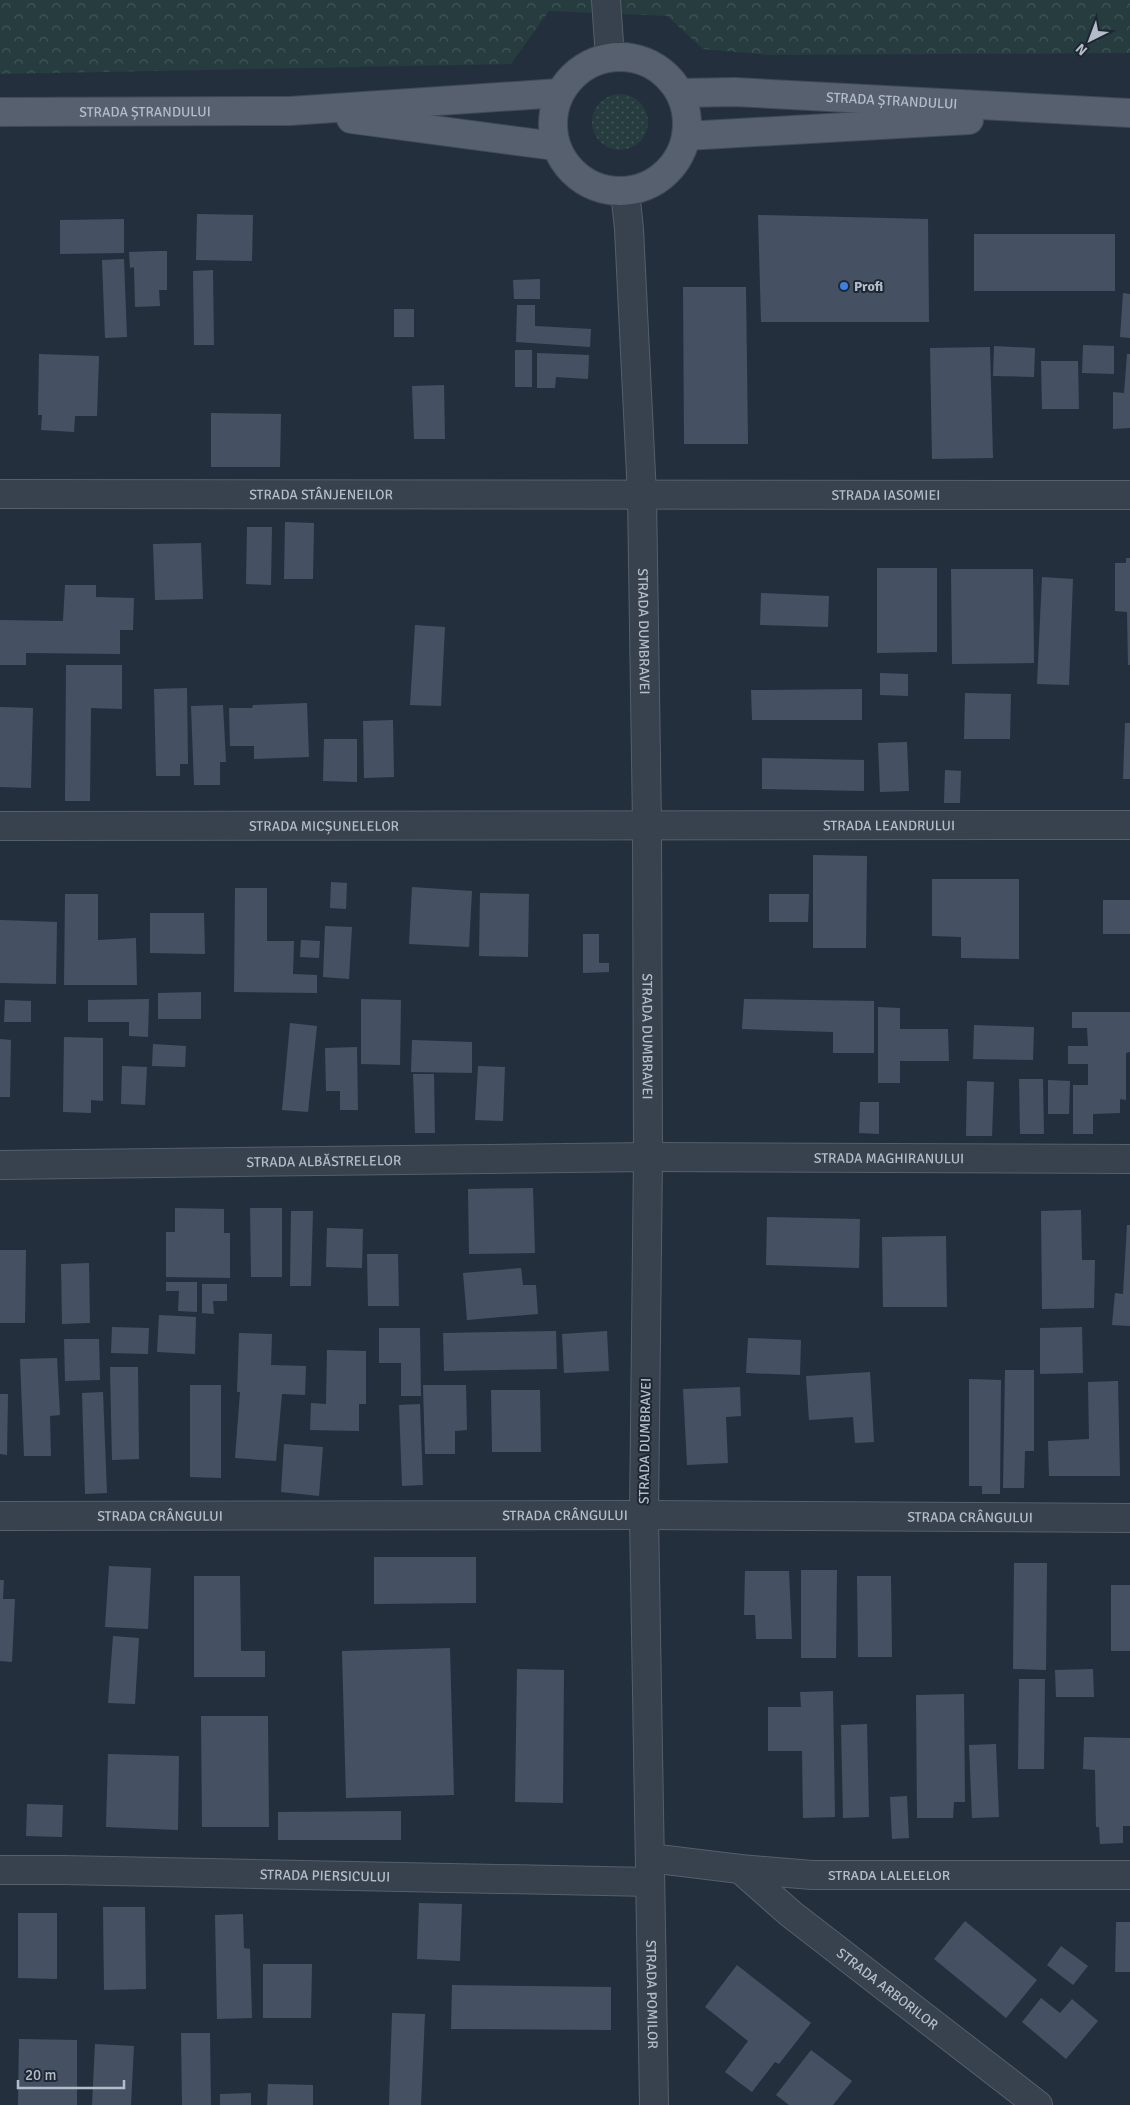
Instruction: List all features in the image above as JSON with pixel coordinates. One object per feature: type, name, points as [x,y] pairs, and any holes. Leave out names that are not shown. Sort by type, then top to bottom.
[{"type":"main road","points":[[610,56],[631,57],[651,63],[667,76],[680,93],[687,114],[686,136],[679,157],[665,174],[647,186],[625,191],[603,189],[583,180],[566,165],[555,146],[552,127],[559,93],[572,76],[589,63],[610,56]]},
{"type":"main road","name":"STRADA ȘTRANDULUI","points":[[680,93],[735,92],[1117,112]]},
{"type":"main road","name":"STRADA ȘTRANDULUI","points":[[0,112],[290,111],[559,93]]},
{"type":"main road","name":"STRADA ȘTRANDULUI","points":[[290,111],[555,146]]},
{"type":"main road","name":"STRADA ȘTRANDULUI","points":[[686,136],[1117,112]]},
{"type":"street","points":[[606,0],[610,56]]},
{"type":"street","name":"STRADA DUMBRAVEI","points":[[625,191],[629,229],[642,495],[647,825],[648,1157],[644,1516],[650,1870]]},
{"type":"street","name":"STRADA STÂNJENEILOR","points":[[0,494],[642,495]]},
{"type":"street","name":"STRADA IASOMIEI","points":[[642,495],[1130,495]]},
{"type":"street","name":"STRADA LEANDRULUI","points":[[647,825],[1130,825]]},
{"type":"street","name":"STRADA MICȘUNELELOR","points":[[0,826],[647,825]]},
{"type":"street","name":"STRADA MAGHIRANULUI","points":[[648,1157],[1130,1159]]},
{"type":"street","name":"STRADA ALBĂSTRELELOR","points":[[0,1164],[648,1157]]},
{"type":"street","name":"STRADA CRÂNGULUI","points":[[0,1516],[1130,1518]]},
{"type":"street","name":"STRADA LALELELOR","points":[[650,1870],[740,1869],[812,1875],[1130,1875]]},
{"type":"street","name":"STRADA ARBORILOR","points":[[740,1869],[791,1914],[1038,2105]]},
{"type":"street","name":"STRADA PIERSICULUI","points":[[0,1870],[650,1870]]},
{"type":"street","name":"STRADA POMILOR","points":[[650,1870],[654,2105]]},
{"type":"green space","points":[[0,0],[1130,0],[1130,53],[769,55],[703,49],[667,16],[549,11],[511,64],[0,74]]},
{"type":"green space","points":[[615,94],[625,94],[640,102],[646,111],[648,122],[646,133],[640,142],[625,150],[615,150],[604,145],[597,138],[592,127],[592,117],[597,106],[604,99]]},
{"type":"building","points":[[197,214],[253,215],[252,261],[196,260]]},
{"type":"building","name":"Profi","points":[[758,215],[928,219],[929,322],[761,322]]},
{"type":"building","points":[[124,219],[124,253],[60,254],[60,220]]},
{"type":"building","points":[[974,234],[1115,234],[1115,291],[974,291]]},
{"type":"building","points":[[167,251],[167,290],[159,290],[160,306],[135,307],[134,267],[130,268],[129,252]]},
{"type":"building","points":[[124,259],[127,337],[105,338],[102,260]]},
{"type":"building","points":[[213,270],[214,345],[194,345],[193,271]]},
{"type":"building","points":[[540,279],[540,299],[514,299],[513,280]]},
{"type":"building","points":[[683,287],[746,287],[748,444],[684,444]]},
{"type":"building","points":[[1123,293],[1130,294],[1130,338],[1120,337]]},
{"type":"building","points":[[517,305],[535,305],[535,326],[591,329],[590,347],[516,342]]},
{"type":"building","points":[[394,309],[414,309],[414,337],[394,337]]},
{"type":"building","points":[[1083,345],[1114,346],[1114,374],[1082,373]]},
{"type":"building","points":[[994,346],[1035,348],[1034,377],[993,376]]},
{"type":"building","points":[[990,347],[993,458],[932,459],[930,348]]},
{"type":"building","points":[[515,350],[532,350],[532,387],[515,387]]},
{"type":"building","points":[[537,353],[589,355],[588,379],[556,377],[555,388],[537,388]]},
{"type":"building","points":[[39,354],[99,356],[97,416],[75,416],[74,432],[41,430],[42,415],[38,415]]},
{"type":"building","points":[[1127,354],[1130,354],[1130,428],[1113,429],[1113,392],[1124,393]]},
{"type":"building","points":[[1041,361],[1078,361],[1079,409],[1042,409]]},
{"type":"building","points":[[444,385],[445,439],[414,439],[412,386]]},
{"type":"building","points":[[211,413],[281,414],[280,467],[211,467]]},
{"type":"building","points":[[285,522],[314,523],[313,579],[284,579]]},
{"type":"building","points":[[247,527],[272,527],[271,585],[246,584]]},
{"type":"building","points":[[201,543],[203,599],[155,600],[153,544]]},
{"type":"building","points":[[1126,558],[1130,558],[1130,665],[1128,665],[1127,612],[1115,611],[1115,563],[1126,563]]},
{"type":"building","points":[[877,568],[937,568],[937,652],[877,653]]},
{"type":"building","points":[[951,569],[1033,569],[1034,663],[952,664]]},
{"type":"building","points":[[1042,577],[1073,579],[1069,685],[1037,684]]},
{"type":"building","points":[[65,585],[96,585],[96,597],[134,598],[133,630],[120,630],[120,654],[26,653],[26,665],[0,665],[0,620],[63,621]]},
{"type":"building","points":[[761,593],[829,596],[828,627],[760,625]]},
{"type":"building","points":[[415,625],[445,627],[441,706],[410,705]]},
{"type":"building","points":[[66,665],[122,665],[122,709],[91,708],[90,801],[65,801]]},
{"type":"building","points":[[880,673],[908,674],[908,696],[880,695]]},
{"type":"building","points":[[187,688],[188,764],[180,764],[180,776],[156,776],[154,689]]},
{"type":"building","points":[[862,689],[862,720],[752,720],[751,690]]},
{"type":"building","points":[[965,693],[1011,694],[1010,739],[964,739]]},
{"type":"building","points":[[307,703],[309,757],[254,759],[254,746],[230,746],[229,708]]},
{"type":"building","points":[[223,705],[226,762],[220,762],[220,785],[194,785],[191,706]]},
{"type":"building","points":[[0,707],[33,708],[31,788],[0,787]]},
{"type":"building","points":[[393,720],[394,777],[364,778],[363,721]]},
{"type":"building","points":[[1125,723],[1130,723],[1130,779],[1123,779]]},
{"type":"building","points":[[324,739],[357,739],[357,782],[323,781]]},
{"type":"building","points":[[907,742],[909,791],[880,792],[878,743]]},
{"type":"building","points":[[762,758],[864,760],[864,791],[762,789]]},
{"type":"building","points":[[945,770],[961,771],[960,803],[944,803]]},
{"type":"building","points":[[813,855],[867,856],[866,948],[813,948]]},
{"type":"building","points":[[932,879],[1019,879],[1019,959],[961,958],[961,937],[932,936]]},
{"type":"building","points":[[331,882],[347,883],[346,909],[330,908]]},
{"type":"building","points":[[412,887],[472,891],[469,947],[409,944]]},
{"type":"building","points":[[235,888],[267,888],[267,941],[294,941],[293,974],[317,975],[317,993],[234,992]]},
{"type":"building","points":[[480,893],[529,894],[528,957],[479,956]]},
{"type":"building","points":[[65,894],[98,894],[98,940],[136,938],[137,985],[64,985]]},
{"type":"building","points":[[769,894],[809,894],[808,922],[769,922]]},
{"type":"building","points":[[1103,900],[1130,900],[1130,934],[1103,934]]},
{"type":"building","points":[[150,913],[204,913],[205,954],[150,953]]},
{"type":"building","points":[[0,920],[57,922],[56,984],[0,983]]},
{"type":"building","points":[[325,926],[352,927],[349,979],[323,977]]},
{"type":"building","points":[[583,934],[599,934],[599,963],[609,963],[609,972],[583,973]]},
{"type":"building","points":[[301,940],[320,941],[319,958],[300,957]]},
{"type":"building","points":[[201,992],[201,1019],[158,1019],[158,993]]},
{"type":"building","points":[[149,999],[148,1037],[129,1036],[129,1022],[88,1022],[88,1000]]},
{"type":"building","points":[[361,999],[401,1000],[400,1065],[361,1064]]},
{"type":"building","points":[[744,999],[874,1001],[874,1053],[833,1053],[833,1032],[742,1029]]},
{"type":"building","points":[[5,1000],[31,1001],[31,1022],[4,1022]]},
{"type":"building","points":[[878,1007],[900,1008],[900,1029],[948,1029],[949,1061],[900,1061],[900,1083],[878,1083]]},
{"type":"building","points":[[1072,1012],[1130,1012],[1130,1052],[1126,1053],[1126,1100],[1120,1099],[1120,1113],[1093,1114],[1093,1134],[1073,1134],[1073,1085],[1088,1085],[1088,1064],[1068,1064],[1068,1046],[1088,1046],[1087,1028],[1072,1028]]},
{"type":"building","points":[[290,1023],[317,1026],[308,1112],[282,1110]]},
{"type":"building","points":[[974,1025],[1034,1027],[1033,1060],[973,1059]]},
{"type":"building","points":[[64,1037],[103,1038],[103,1101],[91,1100],[91,1113],[63,1112]]},
{"type":"building","points":[[0,1039],[11,1040],[10,1097],[0,1097]]},
{"type":"building","points":[[412,1040],[472,1042],[472,1073],[411,1072]]},
{"type":"building","points":[[153,1044],[186,1046],[185,1067],[152,1066]]},
{"type":"building","points":[[357,1047],[358,1110],[340,1110],[340,1091],[326,1091],[325,1048]]},
{"type":"building","points":[[122,1066],[147,1067],[145,1105],[121,1104]]},
{"type":"building","points":[[478,1066],[505,1067],[503,1121],[475,1120]]},
{"type":"building","points":[[413,1074],[434,1074],[435,1133],[415,1133]]},
{"type":"building","points":[[1019,1079],[1043,1079],[1044,1134],[1020,1134]]},
{"type":"building","points":[[1048,1080],[1070,1081],[1069,1114],[1048,1114]]},
{"type":"building","points":[[967,1081],[994,1082],[992,1136],[966,1136]]},
{"type":"building","points":[[860,1102],[879,1102],[879,1134],[859,1133]]},
{"type":"building","points":[[533,1188],[535,1253],[469,1254],[468,1189]]},
{"type":"building","points":[[175,1208],[224,1209],[224,1233],[230,1233],[230,1278],[166,1277],[166,1232],[175,1232]]},
{"type":"building","points":[[250,1208],[282,1208],[282,1277],[251,1277]]},
{"type":"building","points":[[1081,1210],[1082,1260],[1095,1260],[1094,1308],[1042,1309],[1041,1211]]},
{"type":"building","points":[[291,1211],[313,1211],[311,1286],[290,1286]]},
{"type":"building","points":[[767,1217],[860,1219],[859,1268],[766,1265]]},
{"type":"building","points":[[1127,1225],[1130,1225],[1130,1326],[1112,1325],[1115,1293],[1123,1294]]},
{"type":"building","points":[[327,1228],[363,1229],[362,1268],[326,1267]]},
{"type":"building","points":[[946,1236],[947,1307],[883,1307],[882,1237]]},
{"type":"building","points":[[0,1250],[26,1250],[25,1323],[0,1323]]},
{"type":"building","points":[[367,1254],[398,1254],[399,1306],[368,1306]]},
{"type":"building","points":[[89,1263],[90,1323],[62,1324],[61,1264]]},
{"type":"building","points":[[521,1268],[523,1285],[536,1285],[538,1314],[467,1320],[463,1273]]},
{"type":"building","points":[[166,1282],[197,1282],[197,1312],[178,1311],[179,1291],[166,1291]]},
{"type":"building","points":[[202,1284],[227,1284],[227,1301],[213,1301],[214,1314],[202,1313]]},
{"type":"building","points":[[159,1315],[196,1317],[195,1354],[157,1352]]},
{"type":"building","points":[[112,1327],[149,1328],[148,1354],[111,1353]]},
{"type":"building","points":[[1082,1327],[1083,1373],[1040,1374],[1040,1328]]},
{"type":"building","points":[[379,1328],[420,1328],[421,1396],[401,1396],[401,1363],[379,1363]]},
{"type":"building","points":[[556,1331],[557,1369],[444,1371],[443,1333]]},
{"type":"building","points":[[607,1331],[609,1371],[564,1373],[562,1334]]},
{"type":"building","points":[[239,1333],[272,1334],[271,1365],[306,1366],[305,1395],[282,1394],[276,1461],[235,1458],[240,1392],[237,1392]]},
{"type":"building","points":[[748,1338],[801,1340],[800,1375],[746,1373]]},
{"type":"building","points":[[64,1339],[99,1339],[100,1380],[65,1381]]},
{"type":"building","points":[[327,1350],[366,1351],[366,1404],[359,1404],[359,1431],[310,1430],[311,1403],[326,1404]]},
{"type":"building","points":[[57,1358],[60,1415],[50,1416],[51,1456],[24,1456],[20,1359]]},
{"type":"building","points":[[110,1367],[138,1367],[139,1459],[112,1460]]},
{"type":"building","points":[[1005,1370],[1034,1370],[1034,1451],[1025,1451],[1024,1488],[1003,1488]]},
{"type":"building","points":[[870,1372],[874,1442],[855,1443],[853,1417],[809,1420],[806,1376]]},
{"type":"building","points":[[969,1379],[1001,1380],[1000,1494],[982,1494],[982,1486],[969,1486]]},
{"type":"building","points":[[1118,1381],[1120,1476],[1049,1476],[1048,1441],[1089,1439],[1088,1382]]},
{"type":"building","points":[[190,1385],[221,1385],[221,1478],[190,1477]]},
{"type":"building","points":[[423,1385],[466,1385],[467,1430],[455,1431],[455,1454],[425,1454]]},
{"type":"building","points":[[740,1387],[741,1416],[726,1417],[728,1463],[687,1465],[683,1389]]},
{"type":"building","points":[[491,1390],[540,1390],[541,1452],[492,1452]]},
{"type":"building","points":[[103,1392],[107,1493],[85,1494],[82,1393]]},
{"type":"building","points":[[0,1394],[8,1394],[7,1455],[0,1454]]},
{"type":"building","points":[[420,1404],[423,1485],[402,1486],[399,1405]]},
{"type":"building","points":[[284,1444],[323,1447],[319,1496],[281,1492]]},
{"type":"building","points":[[374,1557],[476,1557],[476,1603],[374,1604]]},
{"type":"building","points":[[1014,1563],[1047,1563],[1046,1670],[1013,1669]]},
{"type":"building","points":[[109,1566],[151,1568],[148,1629],[105,1627]]},
{"type":"building","points":[[801,1570],[837,1570],[836,1658],[801,1658]]},
{"type":"building","points":[[745,1571],[789,1571],[792,1639],[756,1639],[755,1615],[744,1615]]},
{"type":"building","points":[[194,1576],[240,1576],[241,1651],[265,1651],[265,1677],[194,1677]]},
{"type":"building","points":[[857,1576],[891,1576],[892,1657],[858,1657]]},
{"type":"building","points":[[0,1580],[4,1580],[3,1599],[15,1599],[12,1662],[0,1661]]},
{"type":"building","points":[[1111,1585],[1130,1585],[1130,1651],[1111,1651]]},
{"type":"building","points":[[113,1636],[139,1638],[135,1704],[108,1703]]},
{"type":"building","points":[[450,1648],[454,1795],[346,1798],[342,1651]]},
{"type":"building","points":[[517,1669],[564,1670],[563,1803],[515,1802]]},
{"type":"building","points":[[1093,1669],[1094,1697],[1056,1697],[1055,1670]]},
{"type":"building","points":[[1019,1679],[1045,1679],[1044,1769],[1018,1769]]},
{"type":"building","points":[[833,1691],[835,1817],[803,1818],[802,1751],[768,1751],[768,1707],[801,1707],[800,1692]]},
{"type":"building","points":[[964,1694],[965,1802],[954,1802],[953,1818],[917,1818],[916,1695]]},
{"type":"building","points":[[201,1716],[268,1716],[269,1827],[202,1827]]},
{"type":"building","points":[[867,1724],[869,1817],[843,1818],[841,1725]]},
{"type":"building","points":[[1084,1737],[1130,1738],[1130,1826],[1123,1826],[1123,1843],[1100,1844],[1099,1827],[1096,1827],[1095,1770],[1083,1769]]},
{"type":"building","points":[[996,1744],[999,1817],[972,1818],[969,1745]]},
{"type":"building","points":[[108,1754],[179,1756],[178,1830],[106,1827]]},
{"type":"building","points":[[907,1796],[909,1838],[892,1839],[890,1797]]},
{"type":"building","points":[[27,1804],[63,1805],[62,1837],[26,1836]]},
{"type":"building","points":[[401,1811],[401,1840],[278,1840],[278,1812]]},
{"type":"building","points":[[419,1903],[462,1904],[460,1961],[417,1959]]},
{"type":"building","points":[[103,1907],[145,1907],[146,1989],[104,1990]]},
{"type":"building","points":[[18,1913],[57,1913],[57,1979],[18,1978]]},
{"type":"building","points":[[243,1914],[244,1948],[250,1949],[252,2018],[217,2019],[215,1915]]},
{"type":"building","points":[[965,1921],[1037,1980],[1006,2018],[934,1959]]},
{"type":"building","points":[[1116,1922],[1130,1922],[1130,1972],[1115,1972]]},
{"type":"building","points":[[1061,1946],[1088,1966],[1073,1985],[1047,1965]]},
{"type":"building","points":[[263,1964],[312,1964],[311,2018],[263,2018]]},
{"type":"building","points":[[737,1965],[811,2023],[779,2064],[775,2062],[752,2092],[725,2072],[748,2041],[705,2007]]},
{"type":"building","points":[[452,1985],[611,1987],[611,2030],[451,2029]]},
{"type":"building","points":[[1041,1998],[1060,2013],[1072,1999],[1098,2021],[1066,2059],[1022,2022]]},
{"type":"building","points":[[392,2013],[425,2014],[421,2105],[389,2105]]},
{"type":"building","points":[[181,2033],[210,2033],[211,2105],[182,2105]]},
{"type":"building","points":[[19,2039],[77,2040],[77,2105],[18,2105]]},
{"type":"building","points":[[95,2044],[134,2046],[131,2105],[92,2105]]},
{"type":"building","points":[[811,2050],[852,2081],[833,2105],[789,2105],[776,2095]]},
{"type":"building","points":[[268,2084],[313,2085],[313,2105],[267,2105]]},
{"type":"building","points":[[251,2093],[251,2105],[220,2105],[220,2094]]},
{"type":"place","name":"Profi","points":[[844,286]]}]
